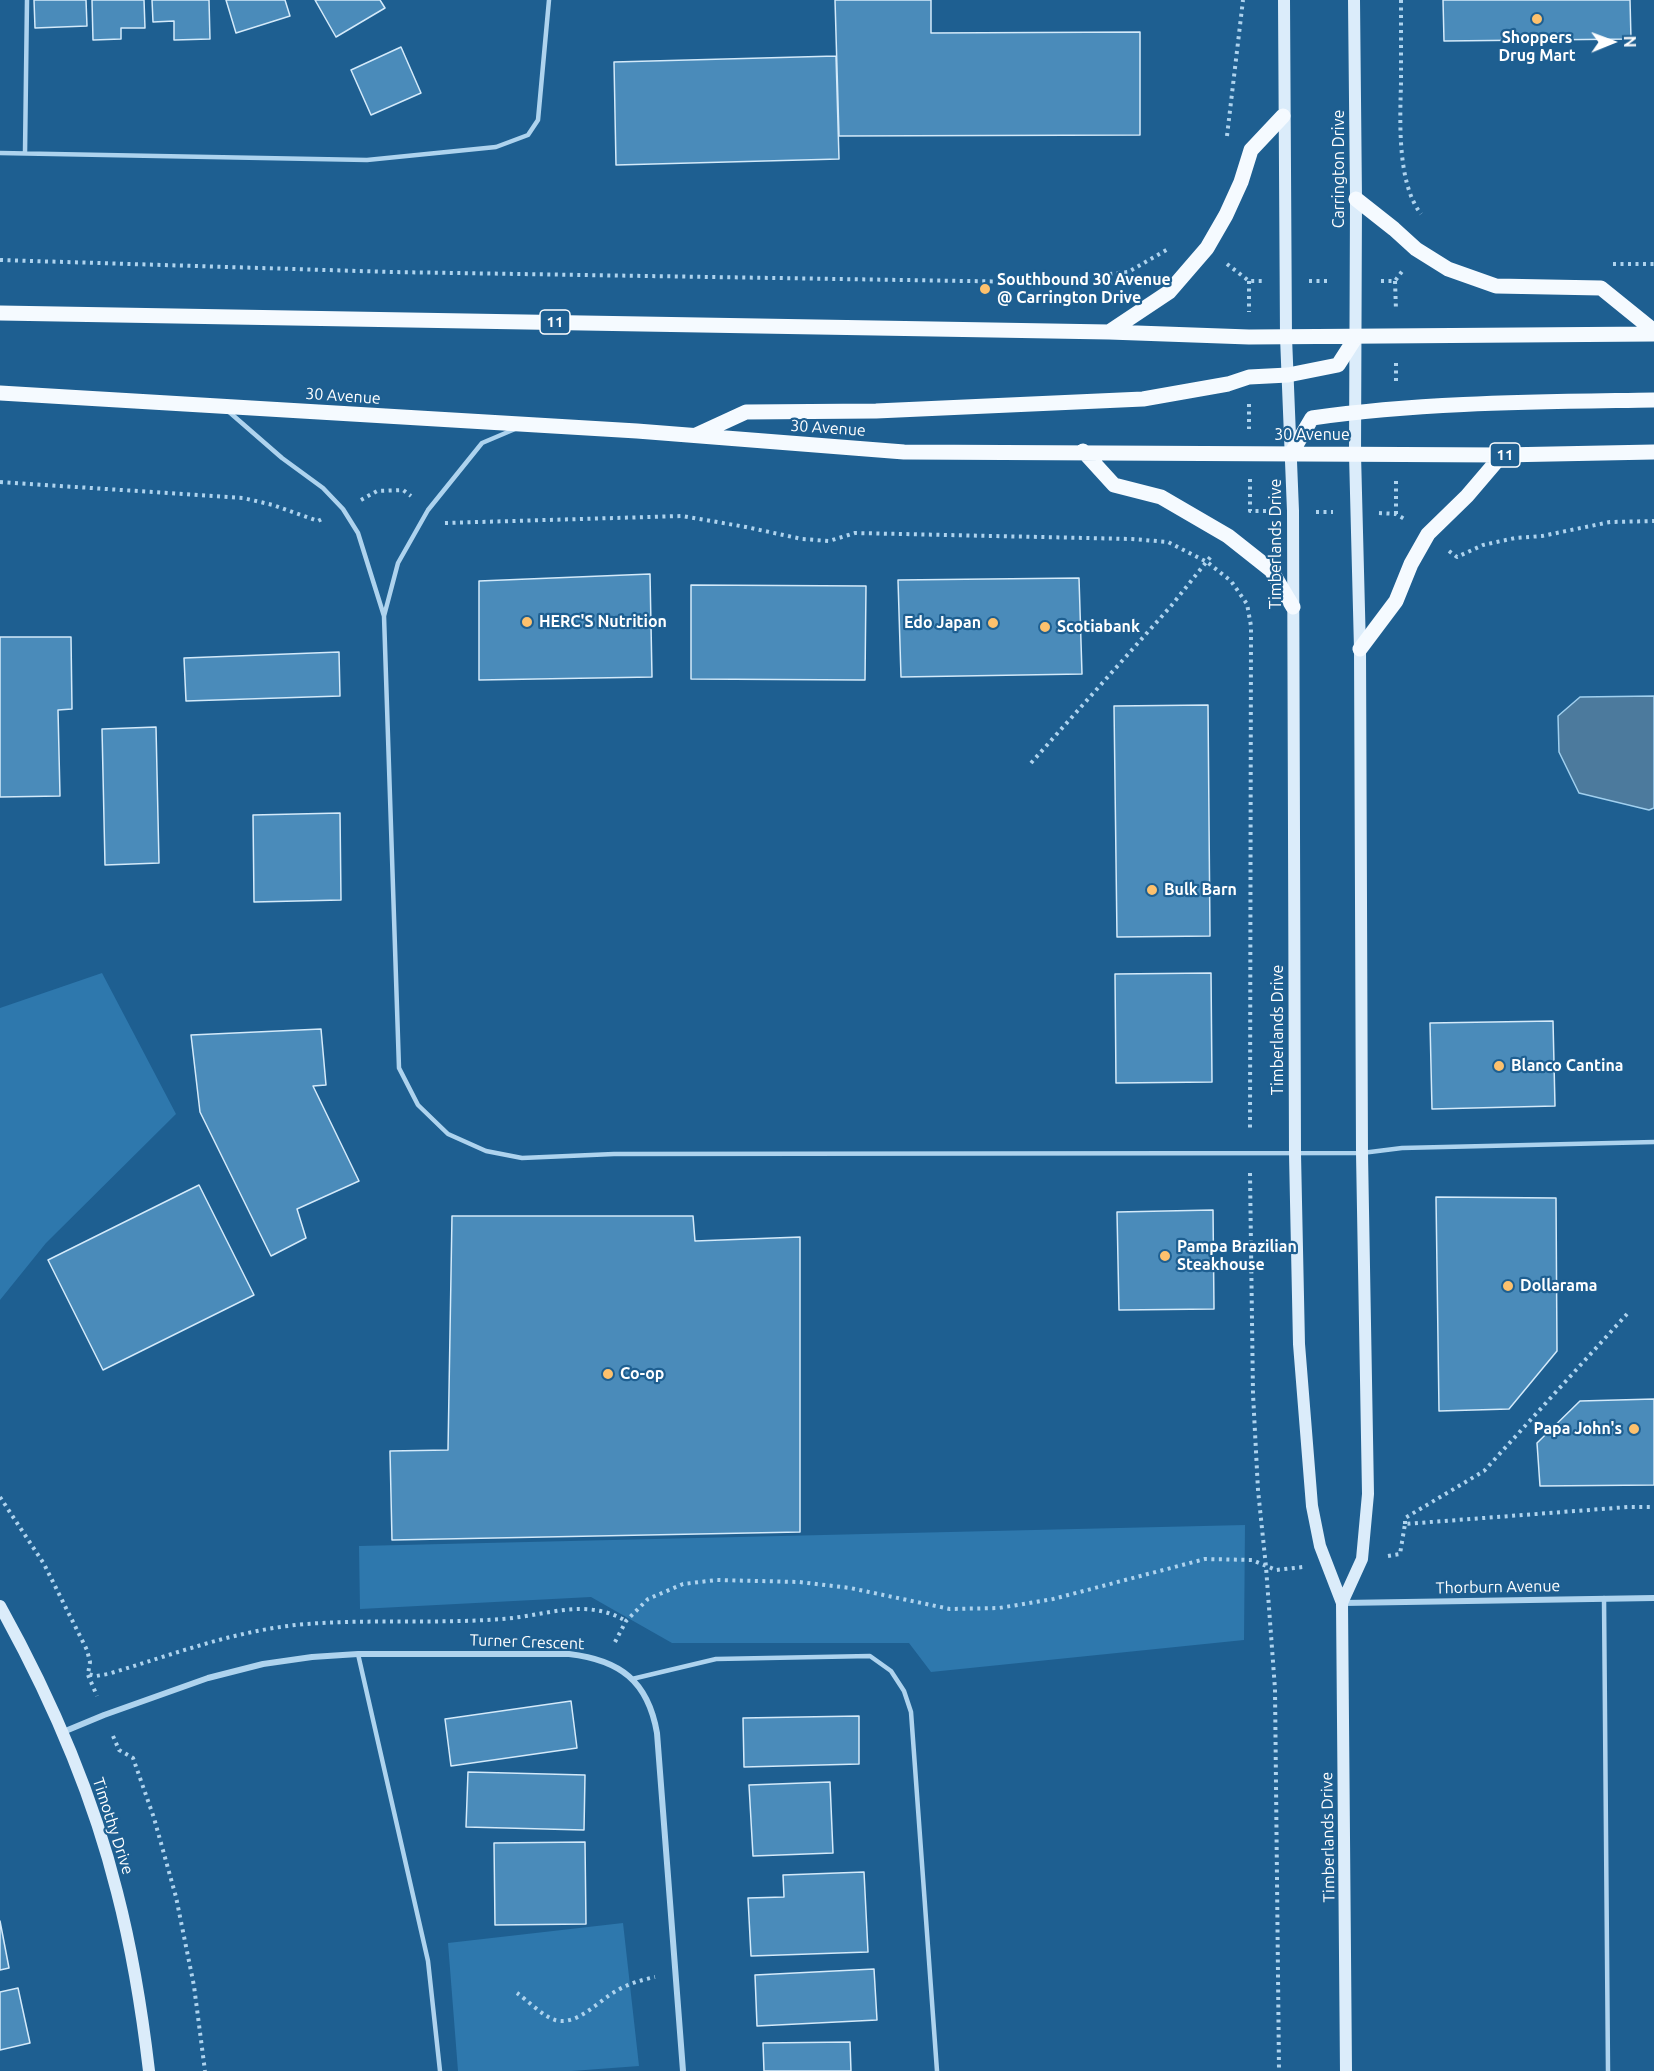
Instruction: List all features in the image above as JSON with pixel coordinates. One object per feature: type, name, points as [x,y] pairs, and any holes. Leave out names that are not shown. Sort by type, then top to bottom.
[{"type":"main road","points":[[1109,332],[1169,292],[1207,248],[1241,182],[1251,150],[1283,116]]},
{"type":"main road","points":[[1356,199],[1416,249],[1448,269],[1496,286],[1601,288],[1654,333]]},
{"type":"main road","name":"11","points":[[0,313],[1286,337],[1654,333]]},
{"type":"main road","points":[[695,436],[746,412],[876,411],[1143,399],[1228,384],[1249,377],[1288,375],[1338,365],[1356,337]]},
{"type":"main road","name":"30 Avenue","points":[[0,393],[222,405],[904,452],[1292,452],[1502,455],[1654,452]]},
{"type":"main road","points":[[1292,452],[1312,418],[1458,404],[1654,400]]},
{"type":"main road","points":[[1083,451],[1114,485],[1161,496],[1228,536],[1271,570],[1293,608]]},
{"type":"main road","points":[[1360,649],[1396,601],[1411,564],[1428,534],[1467,496],[1502,455]]},
{"type":"street","points":[[1284,0],[1286,337]]},
{"type":"street","name":"Carrington Drive","points":[[1354,0],[1356,412]]},
{"type":"street","name":"Timberlands Drive","points":[[1286,337],[1292,452],[1294,1154],[1299,1344],[1312,1506],[1320,1546],[1342,1603],[1346,2071]]},
{"type":"street","name":"Timberlands Drive","points":[[1342,1603],[1362,1559],[1368,1494],[1362,1154],[1360,649],[1356,412]]},
{"type":"street","name":"Thorburn Avenue","points":[[1342,1603],[1654,1598]]},
{"type":"street","name":"Timothy Drive","points":[[0,1606],[63,1732],[92,1808],[117,1891],[135,1971],[149,2071]]},
{"type":"street","name":"Turner Crescent","points":[[63,1732],[208,1678],[283,1661],[312,1657],[358,1654],[569,1654],[588,1656],[620,1669],[633,1679],[644,1693],[651,1708],[657,1733],[683,2071]]},
{"type":"lane","points":[[25,153],[27,0]]},
{"type":"lane","points":[[0,153],[367,160],[496,147],[528,135],[538,120],[549,0]]},
{"type":"lane","points":[[222,405],[282,458],[323,488],[343,509],[358,533],[384,616],[399,1068],[418,1105],[448,1134],[486,1151],[522,1158],[614,1154],[1362,1154],[1402,1148],[1654,1142]]},
{"type":"lane","points":[[384,616],[398,563],[428,510],[482,443],[524,426]]},
{"type":"lane","points":[[1604,1598],[1608,2071]]},
{"type":"lane","points":[[358,1654],[429,1961],[440,2071]]},
{"type":"lane","points":[[633,1679],[716,1659],[870,1656],[891,1671],[904,1691],[911,1712],[937,2071]]},
{"type":"path","points":[[1226,143],[1243,0]]},
{"type":"path","points":[[1401,0],[1401,155],[1407,181],[1417,209],[1422,216]]},
{"type":"path","points":[[0,260],[391,272],[1031,282],[1128,272],[1164,253],[1171,246]]},
{"type":"path","points":[[1227,264],[1249,281],[1395,281]]},
{"type":"path","points":[[1608,264],[1654,264]]},
{"type":"path","points":[[1395,293],[1395,281],[1402,272]]},
{"type":"path","points":[[1249,281],[1249,296]]},
{"type":"path","points":[[0,482],[243,498],[273,505],[318,521],[377,491],[404,490],[444,523],[682,516],[802,539],[830,541],[855,533],[1132,539],[1168,542],[1207,561],[1231,581],[1247,604],[1251,626],[1250,1104]]},
{"type":"path","points":[[1396,499],[1396,514]]},
{"type":"path","points":[[1250,500],[1250,512],[1261,511]]},
{"type":"path","points":[[1383,513],[1396,514],[1408,521]]},
{"type":"path","points":[[1442,546],[1456,557],[1482,545],[1515,538],[1542,536],[1610,522],[1654,521]]},
{"type":"path","points":[[1031,763],[1171,606],[1207,561]]},
{"type":"path","points":[[1251,1205],[1253,1395],[1258,1490],[1275,1689],[1280,2071]]},
{"type":"path","points":[[1400,1554],[1405,1518],[1484,1471],[1627,1314]]},
{"type":"path","points":[[0,1497],[44,1564],[87,1650],[90,1662],[88,1674],[96,1676],[216,1639],[304,1624],[501,1619],[579,1608],[605,1611],[626,1621]]},
{"type":"path","points":[[1405,1524],[1654,1507]]},
{"type":"path","points":[[605,1662],[626,1621],[648,1599],[683,1584],[717,1580],[799,1582],[850,1588],[950,1609],[999,1608],[1053,1599],[1205,1559],[1252,1560],[1276,1570],[1295,1568]]},
{"type":"path","points":[[119,1750],[133,1758],[154,1818],[176,1897],[194,1986],[205,2071]]},
{"type":"path","points":[[517,1993],[552,2020],[566,2022],[585,2013],[615,1991],[638,1980],[675,1972]]},
{"type":"shaded area","points":[[1654,696],[1654,808],[1649,810],[1579,793],[1559,752],[1558,716],[1580,697]]},
{"type":"shaded area","points":[[102,973],[176,1114],[46,1243],[0,1300],[0,1008]]},
{"type":"shaded area","points":[[1245,1525],[1244,1640],[931,1672],[909,1643],[672,1643],[591,1597],[360,1609],[359,1546]]},
{"type":"shaded area","points":[[623,1923],[639,2066],[572,2071],[458,2071],[448,1943]]},
{"type":"building","points":[[34,0],[86,0],[87,26],[35,28]]},
{"type":"building","points":[[92,0],[144,0],[145,28],[121,28],[121,39],[93,40]]},
{"type":"building","points":[[152,0],[209,0],[210,39],[174,40],[174,21],[153,22]]},
{"type":"building","points":[[226,0],[285,0],[290,16],[236,33]]},
{"type":"building","points":[[315,0],[380,0],[385,8],[336,37]]},
{"type":"building","points":[[835,0],[931,0],[931,33],[1140,32],[1140,135],[839,136]]},
{"type":"building","name":"Shoppers Drug Mart","points":[[1443,0],[1630,0],[1631,39],[1444,41]]},
{"type":"building","points":[[401,47],[421,93],[371,115],[351,70]]},
{"type":"building","points":[[836,56],[839,159],[616,165],[614,62]]},
{"type":"building","points":[[650,574],[652,677],[479,680],[479,581]]},
{"type":"building","points":[[1079,578],[1082,674],[901,677],[898,580]]},
{"type":"building","points":[[691,585],[866,586],[865,680],[691,679]]},
{"type":"building","points":[[0,637],[71,637],[72,709],[58,710],[60,796],[0,797]]},
{"type":"building","points":[[339,652],[340,696],[186,701],[184,658]]},
{"type":"building","points":[[1208,705],[1210,936],[1117,937],[1114,706]]},
{"type":"building","points":[[156,727],[159,863],[105,865],[102,729]]},
{"type":"building","points":[[340,813],[341,900],[254,902],[253,815]]},
{"type":"building","points":[[1211,973],[1212,1082],[1116,1083],[1115,974]]},
{"type":"building","points":[[1553,1021],[1555,1106],[1432,1109],[1430,1023]]},
{"type":"building","points":[[321,1029],[326,1085],[313,1086],[359,1181],[297,1209],[306,1238],[271,1256],[200,1112],[191,1035]]},
{"type":"building","points":[[199,1185],[254,1295],[103,1370],[48,1260]]},
{"type":"building","points":[[1436,1197],[1556,1198],[1557,1351],[1509,1409],[1439,1411]]},
{"type":"building","points":[[1213,1210],[1214,1309],[1119,1310],[1117,1212]]},
{"type":"building","points":[[452,1216],[693,1216],[695,1241],[800,1237],[800,1532],[392,1540],[390,1451],[448,1450]]},
{"type":"building","points":[[1654,1399],[1654,1485],[1540,1486],[1537,1443],[1580,1401]]},
{"type":"building","points":[[571,1701],[577,1748],[451,1766],[445,1719]]},
{"type":"building","points":[[859,1716],[859,1764],[744,1767],[743,1718]]},
{"type":"building","points":[[468,1772],[585,1775],[584,1830],[466,1827]]},
{"type":"building","points":[[830,1782],[833,1853],[753,1856],[749,1785]]},
{"type":"building","points":[[585,1842],[586,1924],[495,1925],[494,1843]]},
{"type":"building","points":[[864,1872],[868,1952],[751,1956],[748,1898],[784,1897],[783,1875]]},
{"type":"building","points":[[0,1921],[9,1968],[0,1970]]},
{"type":"building","points":[[874,1969],[877,2020],[757,2026],[755,1975]]},
{"type":"building","points":[[18,1988],[30,2043],[0,2050],[0,1992]]},
{"type":"building","points":[[850,2042],[851,2071],[764,2071],[763,2043]]},
{"type":"place","name":"Shoppers Drug Mart","points":[[1537,19]]},
{"type":"place","name":"Southbound 30 Avenue @ Carrington Drive","points":[[985,289]]},
{"type":"place","name":"HERC'S Nutrition","points":[[527,622]]},
{"type":"place","name":"Edo Japan","points":[[993,623]]},
{"type":"place","name":"Scotiabank","points":[[1045,627]]},
{"type":"place","name":"Bulk Barn","points":[[1152,890]]},
{"type":"place","name":"Blanco Cantina","points":[[1499,1066]]},
{"type":"place","name":"Pampa Brazilian Steakhouse","points":[[1165,1256]]},
{"type":"place","name":"Dollarama","points":[[1508,1286]]},
{"type":"place","name":"Co-op","points":[[608,1374]]},
{"type":"place","name":"Papa John's","points":[[1634,1429]]}]
